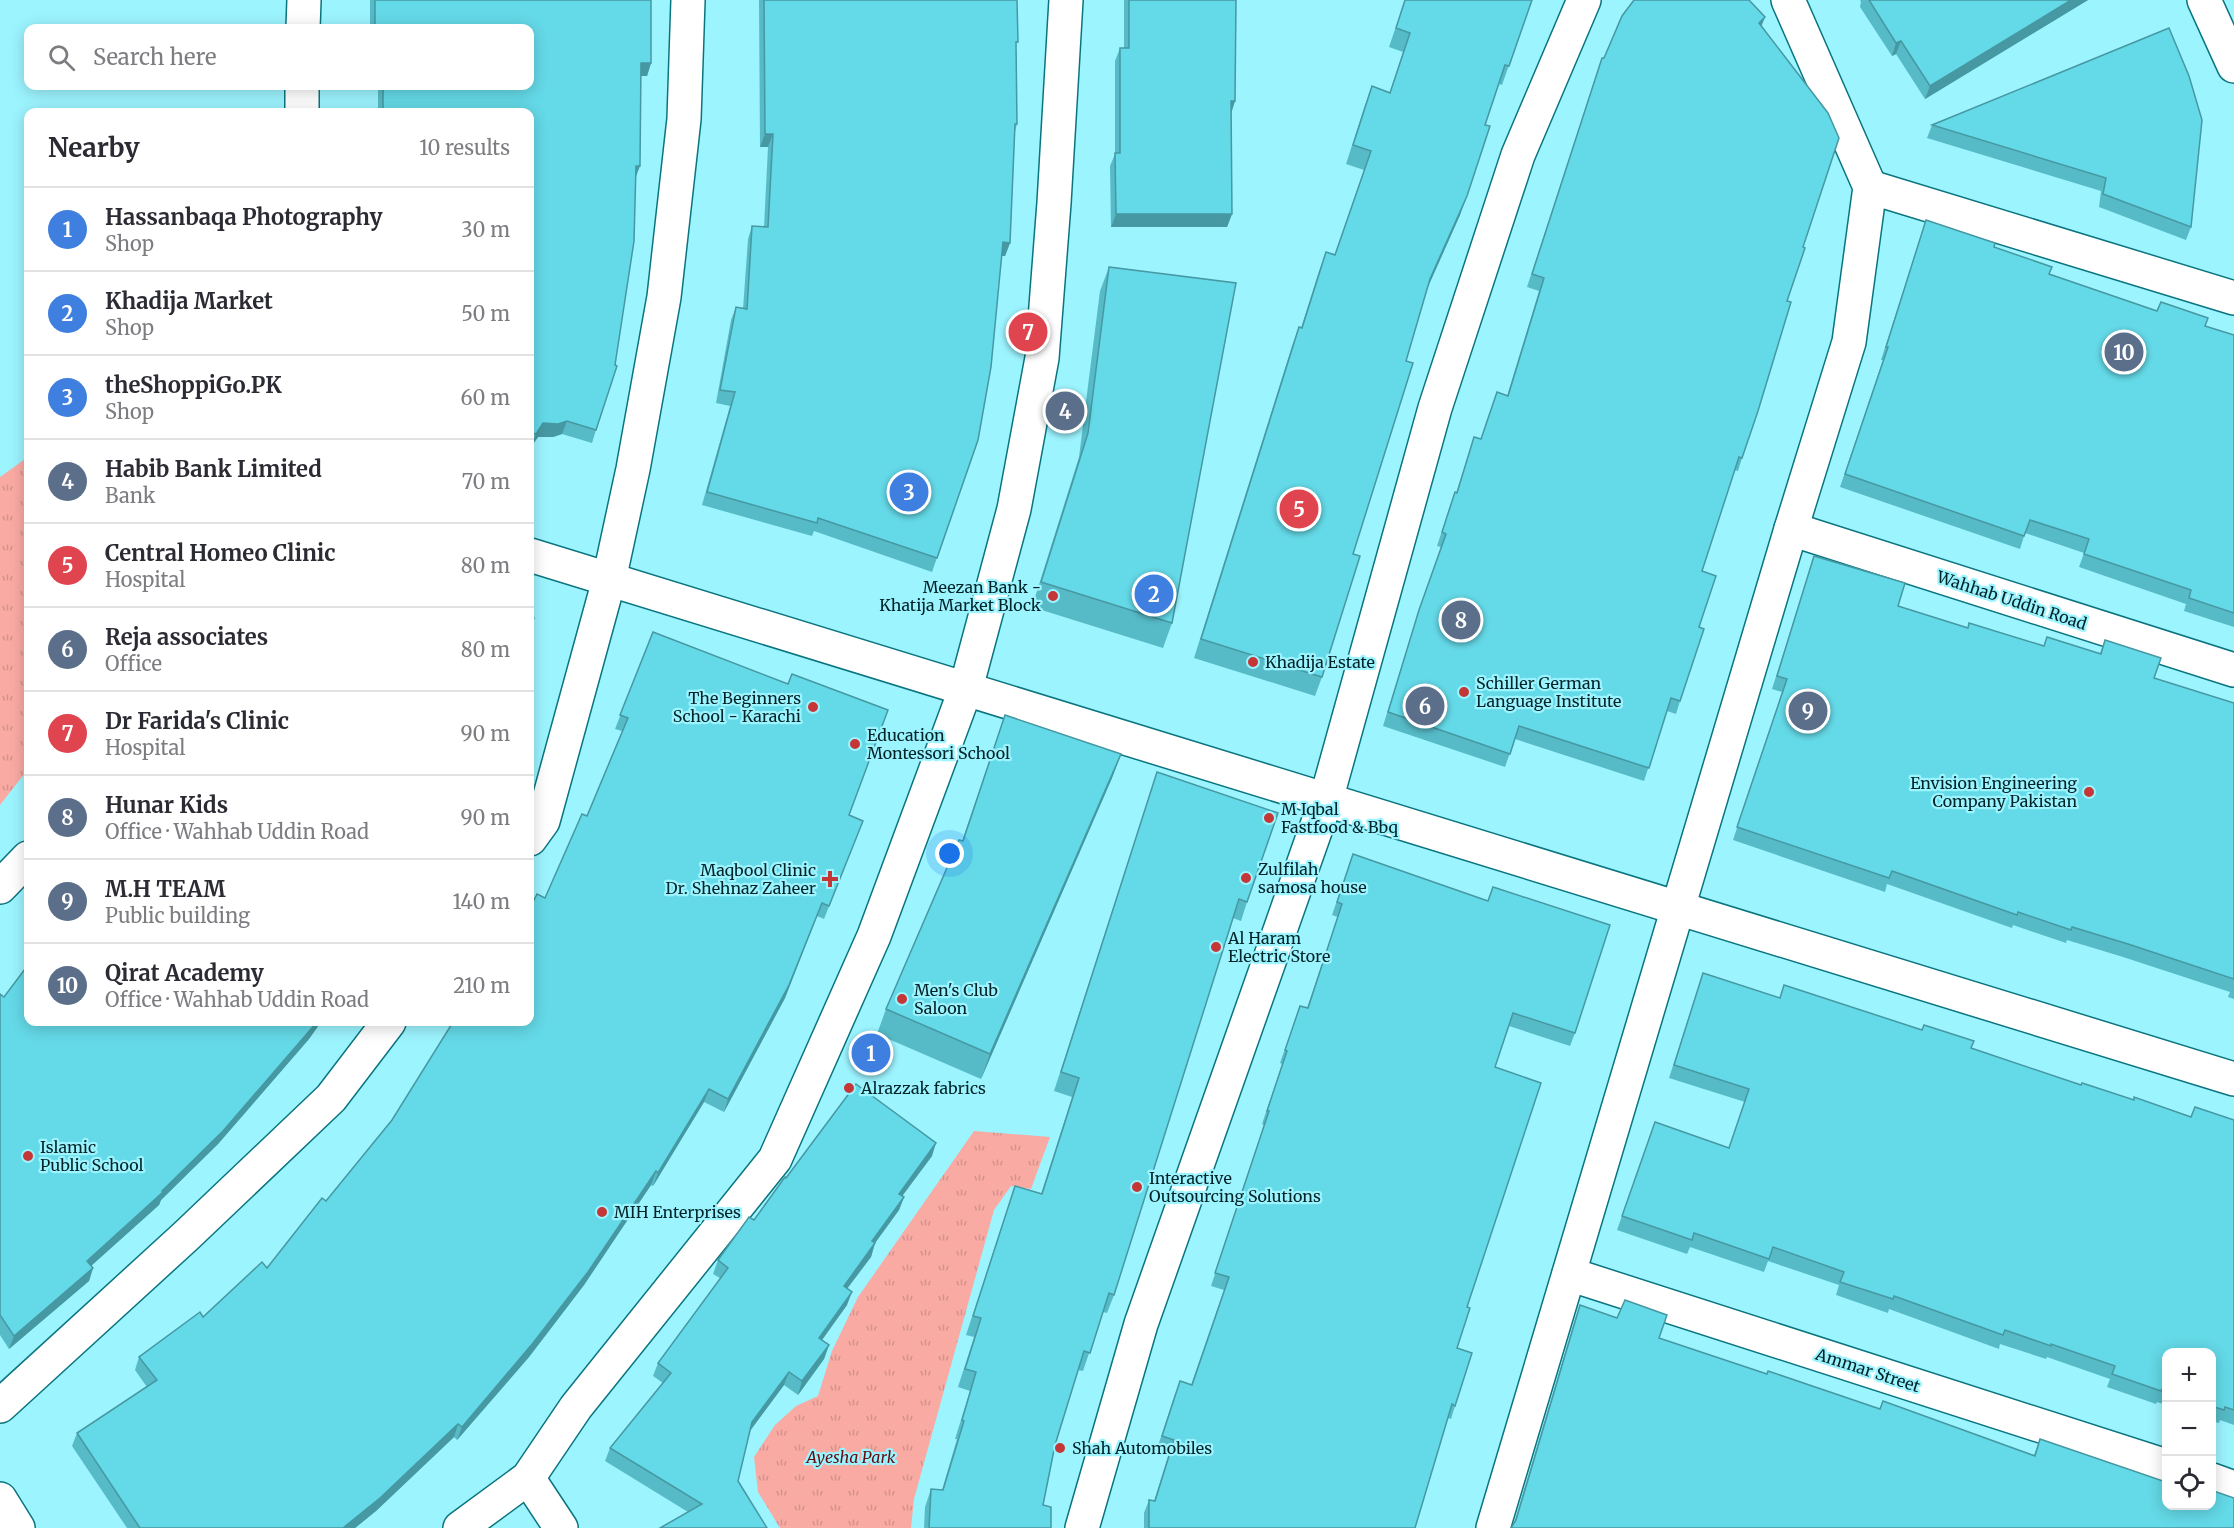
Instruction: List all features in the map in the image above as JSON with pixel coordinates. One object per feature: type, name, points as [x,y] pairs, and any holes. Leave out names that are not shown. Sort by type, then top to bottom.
[{"type":"street","points":[[303,24],[304,0]]},
{"type":"street","points":[[534,833],[543,821],[609,580],[633,469],[664,297],[684,120],[688,0]]},
{"type":"street","points":[[460,1528],[528,1478],[576,1407],[775,1159],[874,936],[966,688],[1014,509],[1042,358],[1066,0]]},
{"type":"street","points":[[1082,1528],[1141,1324],[1326,800],[1435,408],[1518,155],[1584,0]]},
{"type":"street","points":[[1493,1528],[1791,529],[1850,342],[1870,187],[1788,0]]},
{"type":"street","points":[[2204,0],[2234,66]]},
{"type":"street","points":[[302,90],[302,108]]},
{"type":"street","points":[[1870,187],[2234,298]]},
{"type":"street","name":"Wahhab Uddin Road","points":[[1791,529],[2234,670]]},
{"type":"street","points":[[534,556],[2234,1078]]},
{"type":"street","points":[[0,887],[24,862]]},
{"type":"street","points":[[0,1406],[186,1236],[331,1098],[386,1026]]},
{"type":"street","name":"Ammar Street","points":[[1569,1274],[2162,1465]]},
{"type":"street","points":[[528,1478],[561,1528]]},
{"type":"street","points":[[2216,1482],[2234,1488]]},
{"type":"street","points":[[0,1499],[18,1528]]},
{"type":"green space","points":[[24,460],[24,774],[0,805],[0,477]]},
{"type":"green space","name":"Ayesha Park","points":[[974,1131],[1050,1137],[1031,1189],[1011,1186],[994,1210],[914,1499],[911,1528],[780,1528],[758,1492],[754,1457],[775,1425],[796,1406],[818,1396],[832,1351],[858,1297]]},
{"type":"building","points":[[375,0],[651,0],[651,63],[641,63],[640,166],[636,166],[634,241],[615,365],[617,366],[596,430],[567,421],[558,424],[543,423],[536,434],[534,433],[534,108],[383,108],[383,90],[534,90],[534,24],[375,24]]},
{"type":"building","points":[[764,0],[1017,0],[1017,124],[1015,124],[1010,243],[1003,242],[991,367],[978,440],[937,558],[818,518],[817,523],[707,492],[735,392],[720,390],[736,307],[747,309],[752,226],[768,227],[773,134],[765,134]]},
{"type":"building","points":[[1129,0],[1236,0],[1235,101],[1231,101],[1232,214],[1116,214],[1115,153],[1120,153],[1120,48],[1129,48]]},
{"type":"building","points":[[1405,0],[1532,0],[1509,66],[1505,65],[1485,125],[1490,126],[1467,196],[1430,279],[1406,361],[1413,363],[1353,554],[1360,556],[1322,677],[1201,639],[1299,327],[1302,328],[1326,252],[1335,255],[1371,151],[1353,145],[1372,86],[1390,93],[1410,33],[1396,28]]},
{"type":"building","points":[[1634,0],[1749,0],[1765,17],[1759,23],[1828,113],[1839,138],[1803,247],[1805,248],[1787,301],[1791,302],[1758,411],[1742,458],[1739,457],[1702,571],[1716,576],[1699,627],[1704,629],[1680,701],[1671,698],[1649,768],[1519,726],[1510,754],[1388,712],[1419,610],[1446,534],[1442,532],[1474,437],[1481,439],[1497,392],[1508,396],[1544,278],[1532,274],[1602,58],[1604,58],[1622,16]]},
{"type":"building","points":[[1869,0],[2071,0],[1930,86],[1901,41],[1896,43]]},
{"type":"building","points":[[2169,28],[2189,76],[2202,120],[2191,227],[2103,194],[2106,178],[1932,125]]},
{"type":"building","points":[[1926,220],[1995,243],[1994,247],[2052,267],[2049,274],[2157,311],[2161,302],[2208,318],[2205,326],[2234,335],[2234,613],[2189,598],[2191,590],[2084,554],[2089,539],[2030,520],[2024,536],[1845,474],[1888,347],[1886,347]]},
{"type":"building","points":[[1109,267],[1236,283],[1172,623],[1041,582],[1088,433]]},
{"type":"building","points":[[1814,556],[1905,583],[1898,606],[1968,628],[1969,623],[2044,646],[2047,637],[2101,654],[2105,640],[2161,658],[2154,678],[2234,703],[2234,979],[2072,927],[2071,930],[2018,912],[2017,915],[1892,871],[1889,878],[1737,827],[1787,679],[1777,676]]},
{"type":"building","points":[[653,632],[788,684],[792,674],[888,710],[849,815],[863,821],[829,906],[822,903],[789,985],[728,1099],[709,1089],[658,1173],[656,1171],[588,1272],[533,1343],[462,1427],[458,1424],[380,1498],[343,1528],[140,1528],[77,1433],[157,1380],[139,1357],[200,1312],[203,1317],[262,1262],[267,1268],[322,1198],[326,1201],[392,1120],[451,1026],[534,1026],[534,900],[537,894],[545,898],[582,814],[587,816],[628,718],[620,715]]},
{"type":"building","points":[[1005,715],[1121,754],[990,1054],[886,1009],[959,840],[963,841]]},
{"type":"building","points":[[1157,772],[1278,813],[1247,902],[1239,899],[1114,1295],[1109,1293],[1090,1353],[1084,1351],[1055,1445],[1043,1505],[1051,1507],[1051,1528],[929,1528],[931,1489],[943,1490],[976,1372],[965,1369],[981,1318],[973,1316],[1015,1186],[1042,1194],[1079,1078],[1061,1072]]},
{"type":"building","points":[[1353,854],[1488,901],[1493,887],[1610,925],[1575,1033],[1513,1013],[1495,1067],[1541,1083],[1467,1307],[1470,1308],[1457,1348],[1472,1353],[1455,1406],[1452,1404],[1415,1528],[1149,1528],[1149,1500],[1155,1501],[1174,1440],[1162,1436],[1180,1381],[1192,1385],[1229,1277],[1215,1273],[1269,1111],[1267,1111],[1300,1006],[1308,1008],[1342,904],[1337,902]]},
{"type":"building","points":[[24,970],[24,1026],[314,1026],[223,1131],[163,1192],[87,1261],[93,1268],[14,1336],[0,1315],[0,994],[4,997]]},
{"type":"building","points":[[1703,973],[1780,998],[1784,985],[1922,1030],[1924,1025],[1974,1041],[1971,1048],[2081,1085],[2082,1083],[2134,1100],[2134,1097],[2191,1117],[2195,1107],[2234,1120],[2234,1410],[2216,1408],[2216,1348],[2162,1348],[2161,1391],[2112,1374],[2115,1366],[2051,1344],[2051,1346],[2005,1330],[2003,1335],[1894,1296],[1893,1299],[1840,1282],[1844,1272],[1773,1247],[1769,1259],[1694,1233],[1692,1240],[1622,1216],[1655,1122],[1729,1148],[1749,1089],[1674,1065]]},
{"type":"building","points":[[856,1084],[936,1143],[899,1194],[904,1197],[872,1241],[875,1243],[844,1286],[852,1292],[819,1338],[829,1345],[802,1381],[789,1372],[752,1422],[738,1481],[767,1528],[660,1528],[702,1504],[610,1448],[671,1373],[658,1363],[728,1268],[718,1260],[749,1217],[754,1220]]},
{"type":"building","points":[[1625,1300],[1667,1315],[1659,1338],[1767,1374],[1768,1371],[1880,1409],[1883,1401],[2035,1456],[2040,1439],[2162,1481],[2162,1510],[2216,1510],[2216,1492],[2234,1498],[2234,1528],[1511,1528],[1516,1520],[1580,1305],[1617,1318]]},
{"type":"place","name":"Dr Farida's Clinic","points":[[1028,332]]},
{"type":"place","name":"Qirat Academy","points":[[2124,352]]},
{"type":"place","name":"Habib Bank Limited","points":[[1065,411]]},
{"type":"place","name":"theShoppiGo.PK","points":[[909,492]]},
{"type":"place","name":"Central Homeo Clinic","points":[[1299,509]]},
{"type":"place","name":"Khadija Market","points":[[1154,594]]},
{"type":"place","name":"Meezan Bank - Khatija Market Block","points":[[1053,596]]},
{"type":"place","name":"Hunar Kids","points":[[1461,620]]},
{"type":"place","name":"Khadija Estate","points":[[1253,662]]},
{"type":"place","name":"Schiller German Language Institute","points":[[1464,692]]},
{"type":"place","name":"Reja associates","points":[[1425,706]]},
{"type":"place","name":"The Beginners School - Karachi","points":[[813,707]]},
{"type":"place","name":"M.H TEAM","points":[[1808,711]]},
{"type":"place","name":"Education Montessori School","points":[[855,744]]},
{"type":"place","name":"Envision Engineering Company Pakistan","points":[[2089,792]]},
{"type":"place","name":"M Iqbal Fastfood & Bbq","points":[[1269,818]]},
{"type":"place","name":"Zulfilah samosa house","points":[[1246,878]]},
{"type":"place","name":"Maqbool Clinic Dr. Shehnaz Zaheer","points":[[830,879]]},
{"type":"place","name":"Al Haram Electric Store","points":[[1216,947]]},
{"type":"place","name":"Men's Club Saloon","points":[[902,999]]},
{"type":"place","name":"Hassanbaqa Photography","points":[[871,1053]]},
{"type":"place","name":"Alrazzak fabrics","points":[[849,1088]]},
{"type":"place","name":"Islamic Public School","points":[[28,1156]]},
{"type":"place","name":"Interactive Outsourcing Solutions","points":[[1137,1187]]},
{"type":"place","name":"MIH Enterprises","points":[[602,1212]]},
{"type":"place","name":"Shah Automobiles","points":[[1060,1448]]}]
